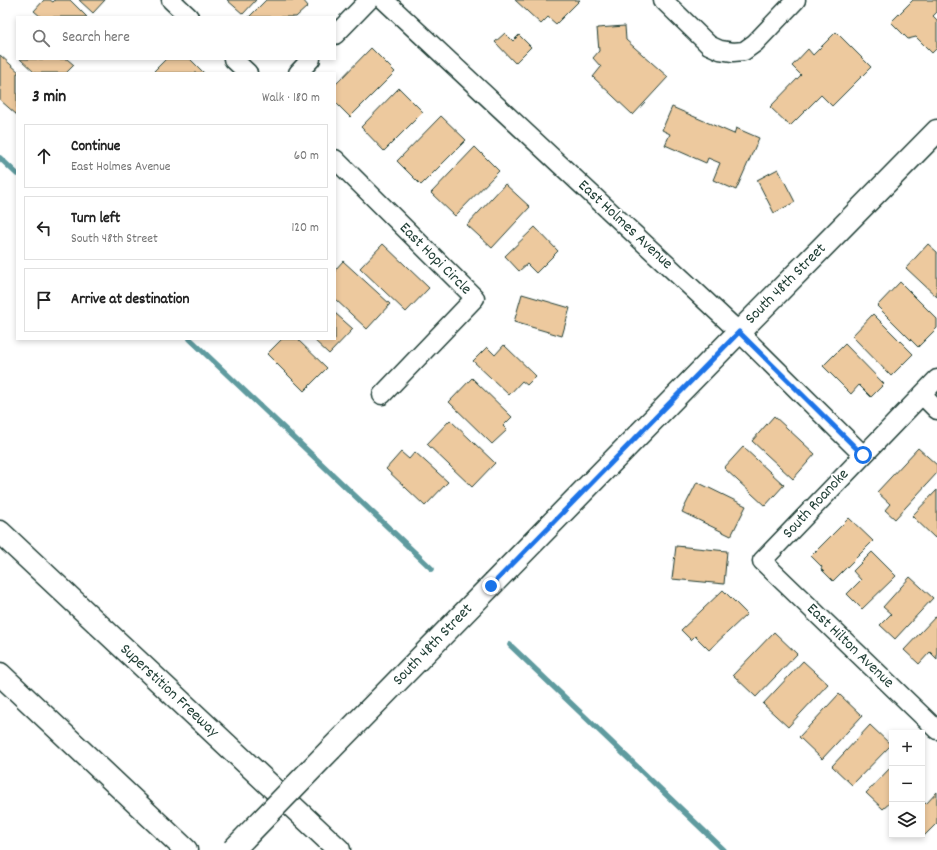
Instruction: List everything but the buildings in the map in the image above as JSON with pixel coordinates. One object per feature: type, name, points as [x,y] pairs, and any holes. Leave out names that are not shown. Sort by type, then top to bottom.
[{"type":"main road","name":"South 48th Street","points":[[232,850],[937,132]]},
{"type":"main road","points":[[0,526],[63,593]]},
{"type":"main road","name":"Superstition Freeway","points":[[0,532],[63,593],[339,850]]},
{"type":"main road","points":[[0,674],[186,850]]},
{"type":"street","points":[[171,0],[188,16]]},
{"type":"street","points":[[336,34],[368,0]]},
{"type":"street","name":"East Holmes Avenue","points":[[384,0],[739,332],[863,455]]},
{"type":"street","points":[[663,0],[709,45],[720,50],[733,52],[744,51],[755,44],[796,0]]},
{"type":"street","points":[[234,60],[247,72]]},
{"type":"street","points":[[299,72],[310,60]]},
{"type":"street","name":"East Hopi Circle","points":[[336,160],[475,298],[382,395]]},
{"type":"street","name":"South Roanoke","points":[[762,561],[937,379]]},
{"type":"street","points":[[922,395],[937,410]]},
{"type":"street","name":"East Hilton Avenue","points":[[762,561],[937,730]]},
{"type":"waterway","points":[[0,158],[16,173]]},
{"type":"waterway","points":[[191,340],[432,569]]},
{"type":"waterway","points":[[510,645],[724,850]]},
{"type":"route","points":[[491,586],[739,332],[863,455]]}]
